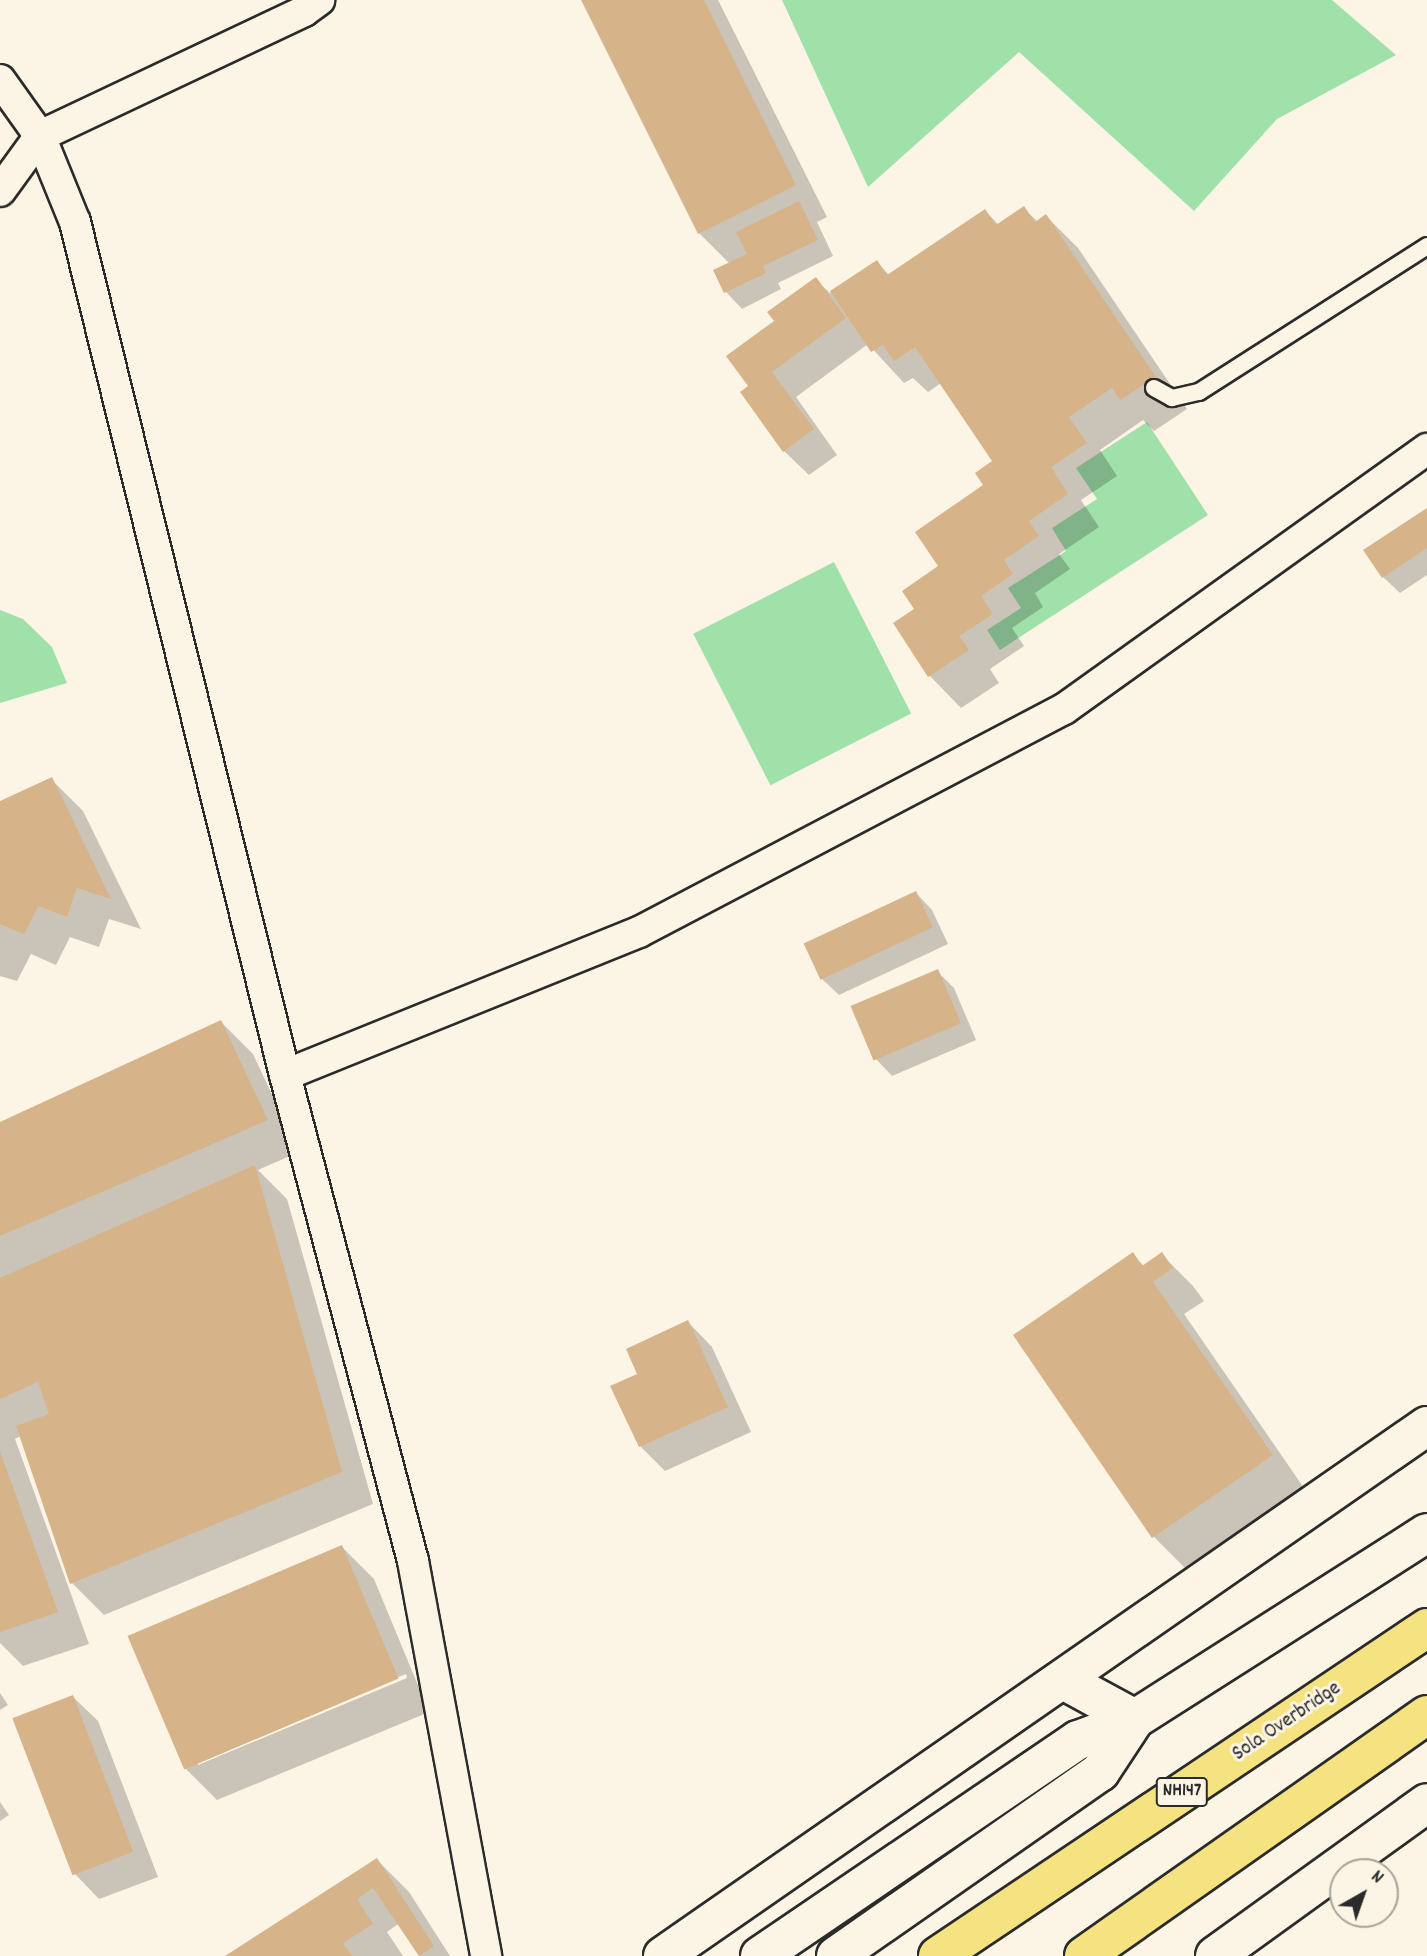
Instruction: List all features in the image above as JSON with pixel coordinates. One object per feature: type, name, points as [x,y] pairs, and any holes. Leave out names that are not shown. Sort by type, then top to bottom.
[{"type":"highway","name":"Sola Overbridge","points":[[938,1956],[1427,1628]]},
{"type":"highway","points":[[1084,1956],[1427,1715]]},
{"type":"main road","points":[[663,1956],[1065,1681],[1427,1426]]},
{"type":"main road","points":[[760,1956],[1078,1740],[1135,1719],[1427,1533]]},
{"type":"main road","points":[[1065,1681],[1135,1719]]},
{"type":"main road","points":[[836,1956],[1100,1772],[1135,1719]]},
{"type":"main road","points":[[1215,1956],[1427,1803]]},
{"type":"street","points":[[0,191],[40,136],[304,11],[319,0]]},
{"type":"street","points":[[0,80],[40,136],[75,222],[285,1076],[413,1561],[486,1956]]},
{"type":"street","points":[[285,1076],[639,932],[1064,709],[1427,450]]},
{"type":"lane","points":[[1154,387],[1172,398],[1199,392],[1427,246]]},
{"type":"green space","points":[[782,0],[1332,0],[1396,55],[1277,119],[1194,211],[1019,52],[868,187]]},
{"type":"green space","points":[[1147,422],[1208,515],[1000,650],[987,630],[1021,608],[1008,588],[1066,551],[1052,528],[1097,499],[1076,468]]},
{"type":"green space","points":[[834,562],[911,713],[770,785],[693,634]]},
{"type":"green space","points":[[0,610],[23,619],[52,647],[67,683],[0,703]]},
{"type":"building","points":[[581,0],[704,0],[796,185],[698,234]]},
{"type":"building","points":[[799,201],[818,240],[763,266],[766,273],[724,293],[713,270],[747,254],[736,232]]},
{"type":"building","points":[[1024,206],[1035,222],[1046,214],[1156,377],[1120,400],[1112,388],[1069,417],[1087,443],[1051,467],[1068,494],[1029,521],[1039,536],[1004,560],[1013,574],[981,596],[993,614],[959,636],[969,650],[928,677],[893,623],[914,609],[902,591],[938,566],[915,532],[983,485],[975,473],[992,461],[915,347],[894,361],[883,345],[871,352],[830,291],[877,260],[887,275],[985,209],[996,225]]},
{"type":"building","points":[[816,277],[846,318],[772,372],[814,429],[783,452],[740,392],[748,386],[726,356],[774,321],[767,312]]},
{"type":"building","points":[[1427,508],[1427,548],[1382,578],[1363,550]]},
{"type":"building","points":[[52,777],[111,899],[77,888],[67,917],[38,906],[24,934],[0,924],[0,801]]},
{"type":"building","points":[[916,891],[933,927],[821,980],[804,943]]},
{"type":"building","points":[[938,969],[961,1023],[874,1060],[851,1006]]},
{"type":"building","points":[[221,1020],[268,1120],[0,1236],[0,1122]]},
{"type":"building","points":[[255,1165],[342,1472],[70,1584],[16,1426],[49,1414],[38,1382],[0,1399],[0,1278]]},
{"type":"building","points":[[1133,1252],[1142,1266],[1162,1252],[1173,1268],[1153,1282],[1273,1455],[1152,1538],[1013,1335]]},
{"type":"building","points":[[688,1320],[728,1407],[639,1447],[610,1386],[637,1374],[626,1349]]},
{"type":"building","points":[[0,1451],[58,1612],[0,1632]]},
{"type":"building","points":[[342,1545],[399,1678],[184,1770],[128,1636]]},
{"type":"building","points":[[73,1695],[133,1852],[73,1875],[12,1718]]},
{"type":"building","points":[[377,1858],[434,1946],[419,1956],[373,1888],[357,1899],[373,1924],[343,1943],[352,1956],[225,1956]]}]
